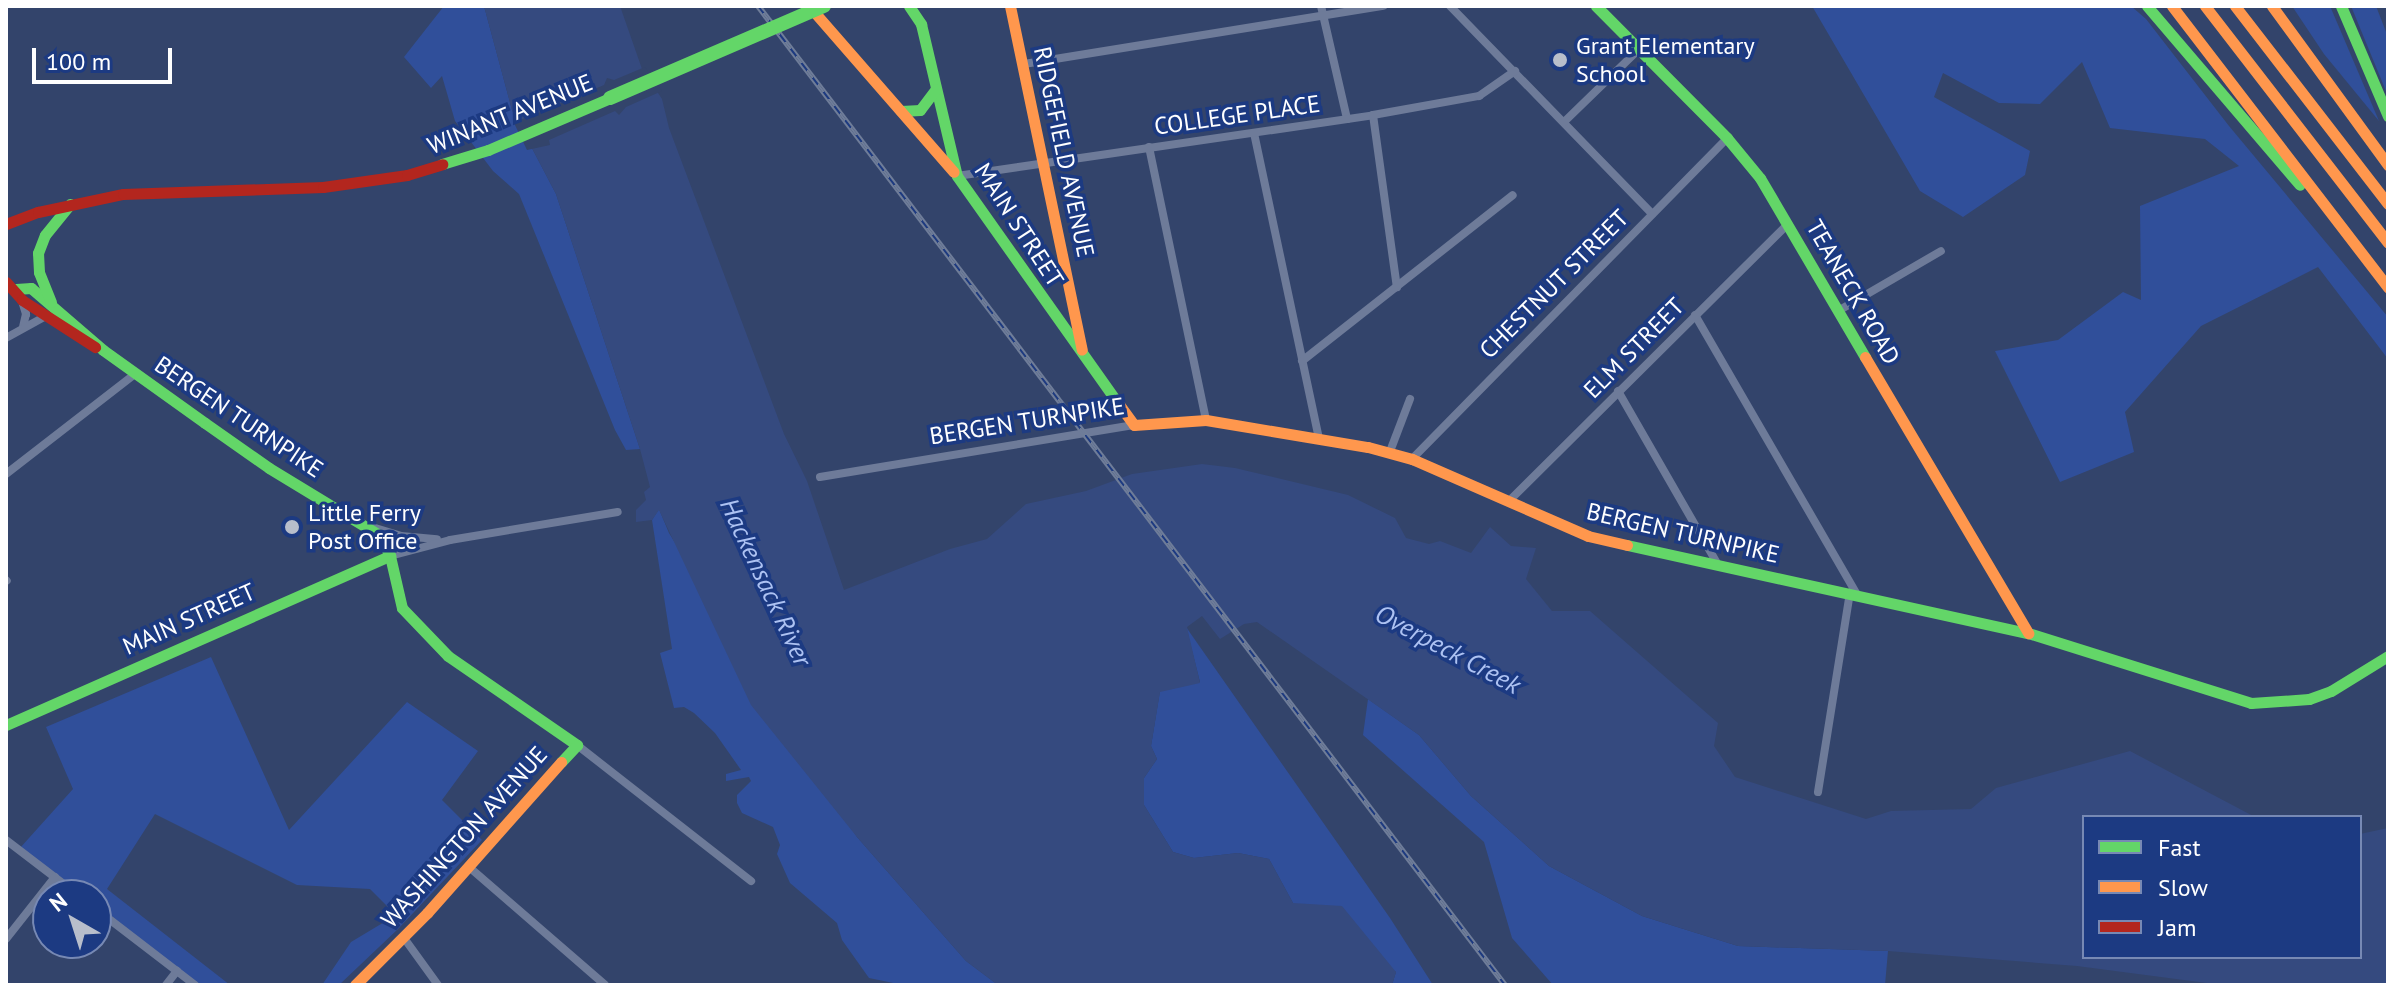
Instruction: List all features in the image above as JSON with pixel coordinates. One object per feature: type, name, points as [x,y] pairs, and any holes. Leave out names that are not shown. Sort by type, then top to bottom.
[{"type":"main road","points":[[809,6],[957,176]]},
{"type":"main road","name":"WINANT AVENUE","points":[[6,224],[70,204],[123,194],[340,186],[439,167],[496,147],[824,6]]},
{"type":"main road","points":[[909,6],[921,24]]},
{"type":"main road","points":[[921,24],[924,6]]},
{"type":"main road","name":"RIDGEFIELD AVENUE","points":[[1010,6],[1083,355]]},
{"type":"main road","name":"TEANECK ROAD","points":[[1596,6],[1727,138],[1760,178],[2028,633]]},
{"type":"main road","points":[[2147,6],[2280,166],[2337,221]]},
{"type":"main road","points":[[2172,6],[2388,288]]},
{"type":"main road","points":[[2205,6],[2388,243]]},
{"type":"main road","points":[[2235,6],[2388,204]]},
{"type":"main road","points":[[2272,6],[2388,165]]},
{"type":"main road","points":[[2341,6],[2388,116]]},
{"type":"main road","name":"MAIN STREET","points":[[921,24],[957,176],[1052,314],[1134,425]]},
{"type":"main road","points":[[901,110],[910,113],[920,110],[929,104],[936,89]]},
{"type":"main road","points":[[48,309],[38,253],[45,235],[70,204]]},
{"type":"main road","name":"BERGEN TURNPIKE","points":[[14,290],[31,288],[48,309],[135,374],[269,468],[379,535],[390,556]]},
{"type":"main road","points":[[1052,314],[1066,305],[1071,296]]},
{"type":"main road","name":"BERGEN TURNPIKE","points":[[1134,425],[1206,420],[1319,438],[1412,459],[1588,536],[2028,633],[2256,704],[2309,699],[2331,691],[2388,656]]},
{"type":"main road","name":"MAIN STREET","points":[[6,725],[390,556]]},
{"type":"main road","name":"WASHINGTON AVENUE","points":[[355,985],[404,938],[577,745],[448,656],[402,608],[390,556]]},
{"type":"street","points":[[1024,64],[1322,11],[1383,6]]},
{"type":"street","points":[[1450,6],[1652,214]]},
{"type":"street","points":[[1322,11],[1347,119]]},
{"type":"street","points":[[1564,122],[1639,49]]},
{"type":"street","name":"COLLEGE PLACE","points":[[957,176],[1347,119],[1479,96],[1515,71]]},
{"type":"street","points":[[1373,115],[1397,287]]},
{"type":"street","points":[[1254,133],[1319,438]]},
{"type":"street","name":"CHESTNUT STREET","points":[[1412,459],[1727,138]]},
{"type":"street","points":[[1149,147],[1206,420]]},
{"type":"street","points":[[1302,361],[1513,195]]},
{"type":"street","name":"ELM STREET","points":[[1509,501],[1788,224]]},
{"type":"street","points":[[1838,311],[1941,251]]},
{"type":"street","points":[[14,290],[26,314],[23,327]]},
{"type":"street","points":[[6,338],[48,309]]},
{"type":"street","points":[[1695,315],[1854,593],[1818,792]]},
{"type":"street","points":[[6,474],[135,374]]},
{"type":"street","points":[[1618,391],[1718,565]]},
{"type":"street","points":[[1389,454],[1410,399]]},
{"type":"street","name":"BERGEN TURNPIKE","points":[[820,477],[1134,425]]},
{"type":"street","points":[[390,556],[450,540],[618,512]]},
{"type":"street","points":[[361,523],[401,536],[450,540]]},
{"type":"street","points":[[577,745],[751,881]]},
{"type":"street","points":[[6,840],[58,879]]},
{"type":"street","points":[[469,867],[605,985]]},
{"type":"street","points":[[6,939],[55,877]]},
{"type":"street","points":[[112,921],[195,985]]},
{"type":"street","points":[[404,938],[438,985]]},
{"type":"street","points":[[166,985],[177,971]]},
{"type":"shaded area","points":[[444,6],[484,6],[512,110],[556,194],[640,449],[626,450],[615,430],[519,194],[493,171],[455,121],[442,76],[431,88],[404,57]]},
{"type":"shaded area","points":[[1812,6],[2131,6],[2146,19],[2229,126],[2388,317],[2388,359],[2318,267],[2201,326],[2125,412],[2134,452],[2060,482],[1995,351],[2058,340],[2123,292],[2141,300],[2140,206],[2239,166],[2205,139],[2110,128],[2082,62],[2040,104],[1999,103],[1943,73],[1934,97],[2030,151],[2025,175],[1963,217],[1920,191]]},
{"type":"shaded area","points":[[2292,6],[2330,6],[2379,121],[2324,54]]},
{"type":"shaded area","points":[[2351,6],[2376,6],[2388,37],[2388,96]]},
{"type":"shaded area","points":[[659,509],[669,533],[857,837],[966,961],[998,985],[903,985],[869,978],[842,940],[837,923],[790,883],[777,854],[780,845],[773,827],[742,813],[737,803],[737,795],[751,781],[749,777],[726,781],[726,774],[741,770],[715,733],[694,713],[684,707],[674,708],[660,653],[672,649],[652,520]]},
{"type":"shaded area","points":[[1186,627],[1390,918],[1433,985],[1392,985],[1396,972],[1293,903],[1269,859],[1238,853],[1194,858],[1173,852],[1144,805],[1144,778],[1157,759],[1151,746],[1160,691],[1200,682]]},
{"type":"shaded area","points":[[211,657],[289,830],[407,702],[478,751],[442,800],[482,840],[398,929],[339,985],[322,985],[351,942],[396,915],[370,889],[297,885],[155,814],[112,881],[59,879],[20,848],[73,789],[46,727]]},
{"type":"shaded area","points":[[1368,699],[1419,735],[1471,796],[1549,866],[1642,916],[1738,946],[1888,951],[1885,985],[1553,985],[1512,938],[1484,842],[1363,735]]},
{"type":"shaded area","points":[[112,893],[230,985],[195,985],[112,920]]},
{"type":"water","points":[[484,6],[620,6],[642,69],[662,99],[669,128],[784,434],[807,481],[844,590],[950,549],[987,539],[1026,504],[1086,491],[1132,474],[1202,464],[1235,468],[1348,495],[1395,518],[1406,538],[1429,544],[1440,541],[1471,553],[1490,527],[1511,546],[1536,548],[1526,579],[1552,611],[1590,611],[1718,723],[1714,746],[1735,777],[1866,819],[1891,811],[1971,809],[1996,788],[2130,751],[2251,815],[2082,815],[2082,959],[2362,959],[2362,834],[2388,828],[2388,985],[2222,985],[2077,966],[1888,951],[1738,946],[1642,916],[1549,866],[1471,796],[1419,735],[1257,622],[1244,624],[1220,639],[1202,616],[1187,627],[1200,683],[1160,692],[1151,746],[1157,759],[1144,778],[1144,805],[1173,852],[1194,858],[1238,853],[1269,859],[1293,903],[1342,906],[1396,972],[1392,985],[998,985],[966,961],[857,837],[751,705],[659,510],[652,520],[636,522],[636,510],[646,500],[644,492],[650,487],[640,449],[556,194],[512,110]]},
{"type":"pier","points":[[645,67],[662,91],[626,107],[619,115],[615,111],[549,140],[550,145],[527,150],[514,123],[527,117],[531,110],[538,113],[604,85],[607,78],[614,80]]},
{"type":"railway","points":[[758,6],[1505,985]]},
{"type":"traffic: fast","points":[[610,98],[824,6]]},
{"type":"traffic: fast","points":[[909,6],[921,24]]},
{"type":"traffic: fast","points":[[1596,6],[1727,138],[1760,178],[1865,357]]},
{"type":"traffic: fast","points":[[2147,6],[2300,185]]},
{"type":"traffic: fast","points":[[2341,6],[2388,116]]},
{"type":"traffic: fast","points":[[921,24],[957,176],[1118,403]]},
{"type":"traffic: fast","points":[[901,111],[920,110],[936,89]]},
{"type":"traffic: fast","points":[[442,164],[488,150],[610,98]]},
{"type":"traffic: fast","points":[[51,302],[39,272],[38,253],[45,235],[70,204]]},
{"type":"traffic: fast","points":[[16,289],[31,288],[103,350],[205,423],[269,468],[379,535],[390,556],[402,608],[448,656],[577,745],[561,762]]},
{"type":"traffic: fast","points":[[1627,545],[2028,633],[2251,703],[2309,699],[2331,691],[2388,656]]},
{"type":"traffic: fast","points":[[6,725],[390,556]]},
{"type":"traffic: slow","points":[[809,6],[954,172]]},
{"type":"traffic: slow","points":[[1010,6],[1082,350]]},
{"type":"traffic: slow","points":[[2172,6],[2388,288]]},
{"type":"traffic: slow","points":[[2205,6],[2388,243]]},
{"type":"traffic: slow","points":[[2235,6],[2388,204]]},
{"type":"traffic: slow","points":[[2272,6],[2388,165]]},
{"type":"traffic: slow","points":[[1865,357],[2028,633]]},
{"type":"traffic: slow","points":[[1118,403],[1134,425],[1206,420],[1368,447],[1412,459],[1588,536],[1627,545]]},
{"type":"traffic: slow","points":[[355,985],[427,913],[561,762]]},
{"type":"traffic: jam","points":[[6,224],[38,212],[123,194],[323,187],[407,175],[442,164]]},
{"type":"traffic: jam","points":[[6,282],[22,300],[95,347]]},
{"type":"place","name":"Grant Elementary School","points":[[1560,60]]},
{"type":"place","name":"Little Ferry Post Office","points":[[292,527]]},
{"type":"water label","name":"Hackensack River","points":[[766,582]]},
{"type":"water label","name":"Overpeck Creek","points":[[1448,649]]}]
